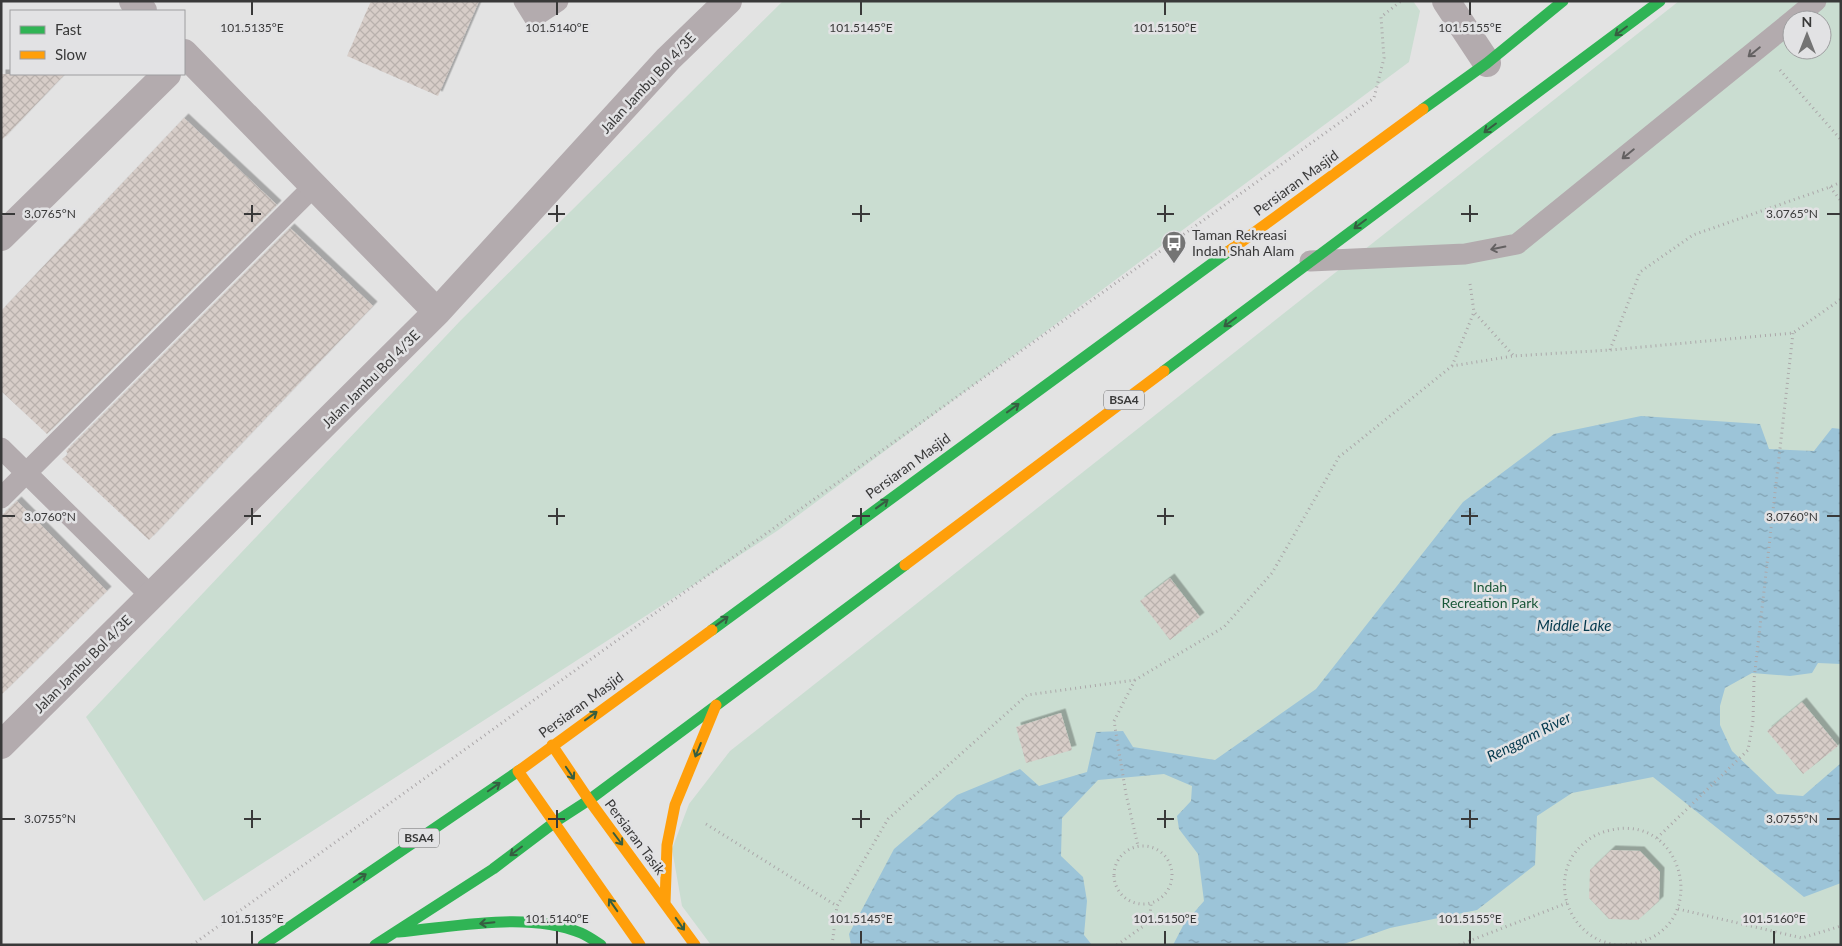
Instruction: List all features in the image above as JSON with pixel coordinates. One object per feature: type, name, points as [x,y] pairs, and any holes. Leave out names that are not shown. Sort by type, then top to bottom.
[{"type":"main road","name":"Persiaran Masjid","points":[[263,945],[518,770],[1487,63],[1563,1]]},
{"type":"main road","name":"BSA4","points":[[375,945],[493,869],[589,800],[1660,1]]},
{"type":"main road","points":[[665,902],[667,845],[675,805],[716,705]]},
{"type":"main road","name":"Persiaran Tasik","points":[[552,745],[589,800],[695,945]]},
{"type":"main road","points":[[518,770],[640,945]]},
{"type":"main road","points":[[394,932],[514,921],[540,922],[582,933],[601,945]]},
{"type":"street","points":[[133,1],[142,10]]},
{"type":"street","name":"Jalan Jambu Bol 4/3E","points":[[1,745],[437,312],[668,59],[728,1]]},
{"type":"street","points":[[1446,1],[1487,63]]},
{"type":"street","points":[[185,56],[437,312]]},
{"type":"street","points":[[1,237],[166,75]]},
{"type":"lane","points":[[524,1],[534,17],[558,1]]},
{"type":"lane","points":[[1805,10],[1816,1]]},
{"type":"lane","points":[[1310,261],[1465,254],[1517,244],[1782,29]]},
{"type":"lane","points":[[1,498],[314,186]]},
{"type":"lane","points":[[1,448],[151,596]]},
{"type":"path","points":[[192,945],[1374,98],[1384,58],[1381,17],[1401,1]]},
{"type":"path","points":[[1760,46],[1841,140]]},
{"type":"path","points":[[1610,350],[1640,272],[1693,235],[1841,182]]},
{"type":"path","points":[[1830,187],[1841,201]]},
{"type":"path","points":[[832,945],[837,906],[888,819],[1027,696],[1135,680],[1224,627],[1272,573],[1339,457],[1452,366],[1474,312],[1465,254]]},
{"type":"path","points":[[1452,366],[1513,356],[1610,350],[1793,333],[1841,299]]},
{"type":"path","points":[[1474,312],[1513,356]]},
{"type":"path","points":[[1657,838],[1748,750],[1752,722],[1754,680],[1793,333]]},
{"type":"path","points":[[1135,680],[1114,722],[1126,794],[1138,846]]},
{"type":"path","points":[[675,805],[837,906]]},
{"type":"path","points":[[1615,945],[1597,939],[1582,928],[1570,913],[1564,895],[1565,876],[1572,858],[1584,843],[1600,832],[1619,828],[1639,830],[1657,838],[1671,852],[1680,870],[1682,889],[1678,908],[1668,925],[1653,937],[1635,944],[1620,945]]},
{"type":"path","points":[[1138,846],[1154,848],[1162,852],[1167,858],[1172,874],[1172,881],[1165,895],[1151,904],[1142,905],[1126,899],[1119,893],[1113,877],[1117,860],[1130,849],[1138,846]]},
{"type":"path","points":[[1459,945],[1567,902]]},
{"type":"path","points":[[1117,945],[1145,925],[1150,916],[1151,904]]},
{"type":"path","points":[[1678,908],[1802,938],[1841,926]]},
{"type":"green space","points":[[783,1],[1413,1],[1420,11],[1409,62],[777,531],[204,901],[86,717],[461,320]]},
{"type":"green space","name":"Indah Recreation Park","points":[[1679,1],[1841,1],[1841,945],[711,945],[682,906],[672,849],[689,804],[730,751]]},
{"type":"water","name":"Middle Lake","points":[[1641,416],[1760,424],[1769,449],[1814,451],[1832,428],[1841,429],[1841,664],[1818,663],[1812,673],[1790,676],[1752,673],[1725,688],[1720,706],[1720,725],[1732,751],[1777,794],[1803,796],[1841,763],[1841,883],[1804,897],[1653,777],[1572,793],[1537,816],[1535,865],[1477,910],[1390,928],[1341,945],[1173,945],[1184,924],[1204,901],[1198,854],[1179,829],[1177,816],[1191,801],[1192,786],[1164,774],[1098,780],[1062,818],[1061,856],[1083,877],[1087,901],[1084,935],[1092,945],[851,945],[849,934],[894,849],[957,795],[1020,769],[1039,786],[1087,772],[1096,732],[1123,731],[1133,747],[1215,760],[1316,689],[1463,502],[1554,434]]},
{"type":"building","points":[[371,1],[479,1],[438,96],[347,56]]},
{"type":"building","points":[[1,74],[64,75],[1,141]]},
{"type":"building","points":[[184,118],[277,205],[47,434],[1,391],[1,311]]},
{"type":"building","points":[[290,228],[373,306],[149,540],[62,459],[68,454],[66,451]]},
{"type":"building","points":[[17,501],[107,591],[1,695],[1,516]]},
{"type":"building","points":[[1170,578],[1200,617],[1170,640],[1140,601]]},
{"type":"building","points":[[1802,702],[1838,746],[1803,774],[1767,731]]},
{"type":"building","points":[[1061,713],[1072,750],[1026,763],[1016,727]]},
{"type":"building","points":[[1611,850],[1640,851],[1660,872],[1659,901],[1638,920],[1609,919],[1589,898],[1590,870]]},
{"type":"traffic: fast","points":[[1423,109],[1487,63],[1563,1]]},
{"type":"traffic: fast","points":[[1164,371],[1660,1]]},
{"type":"traffic: fast","points":[[712,630],[1229,251]]},
{"type":"traffic: fast","points":[[375,945],[493,869],[905,565]]},
{"type":"traffic: fast","points":[[263,945],[520,770]]},
{"type":"traffic: fast","points":[[398,932],[491,922],[538,923],[560,926],[581,933],[601,945]]},
{"type":"traffic: slow","points":[[1229,251],[1423,109]]},
{"type":"traffic: slow","points":[[905,565],[1164,371]]},
{"type":"traffic: slow","points":[[520,770],[712,630]]},
{"type":"traffic: slow","points":[[665,903],[667,845],[675,805],[716,705]]},
{"type":"traffic: slow","points":[[552,745],[589,800],[695,945]]},
{"type":"traffic: slow","points":[[518,771],[640,945]]},
{"type":"place","name":"Taman Rekreasi Indah Shah Alam","points":[[1174,264]]},
{"type":"water label","name":"Renggam River","points":[[1529,737]]}]
